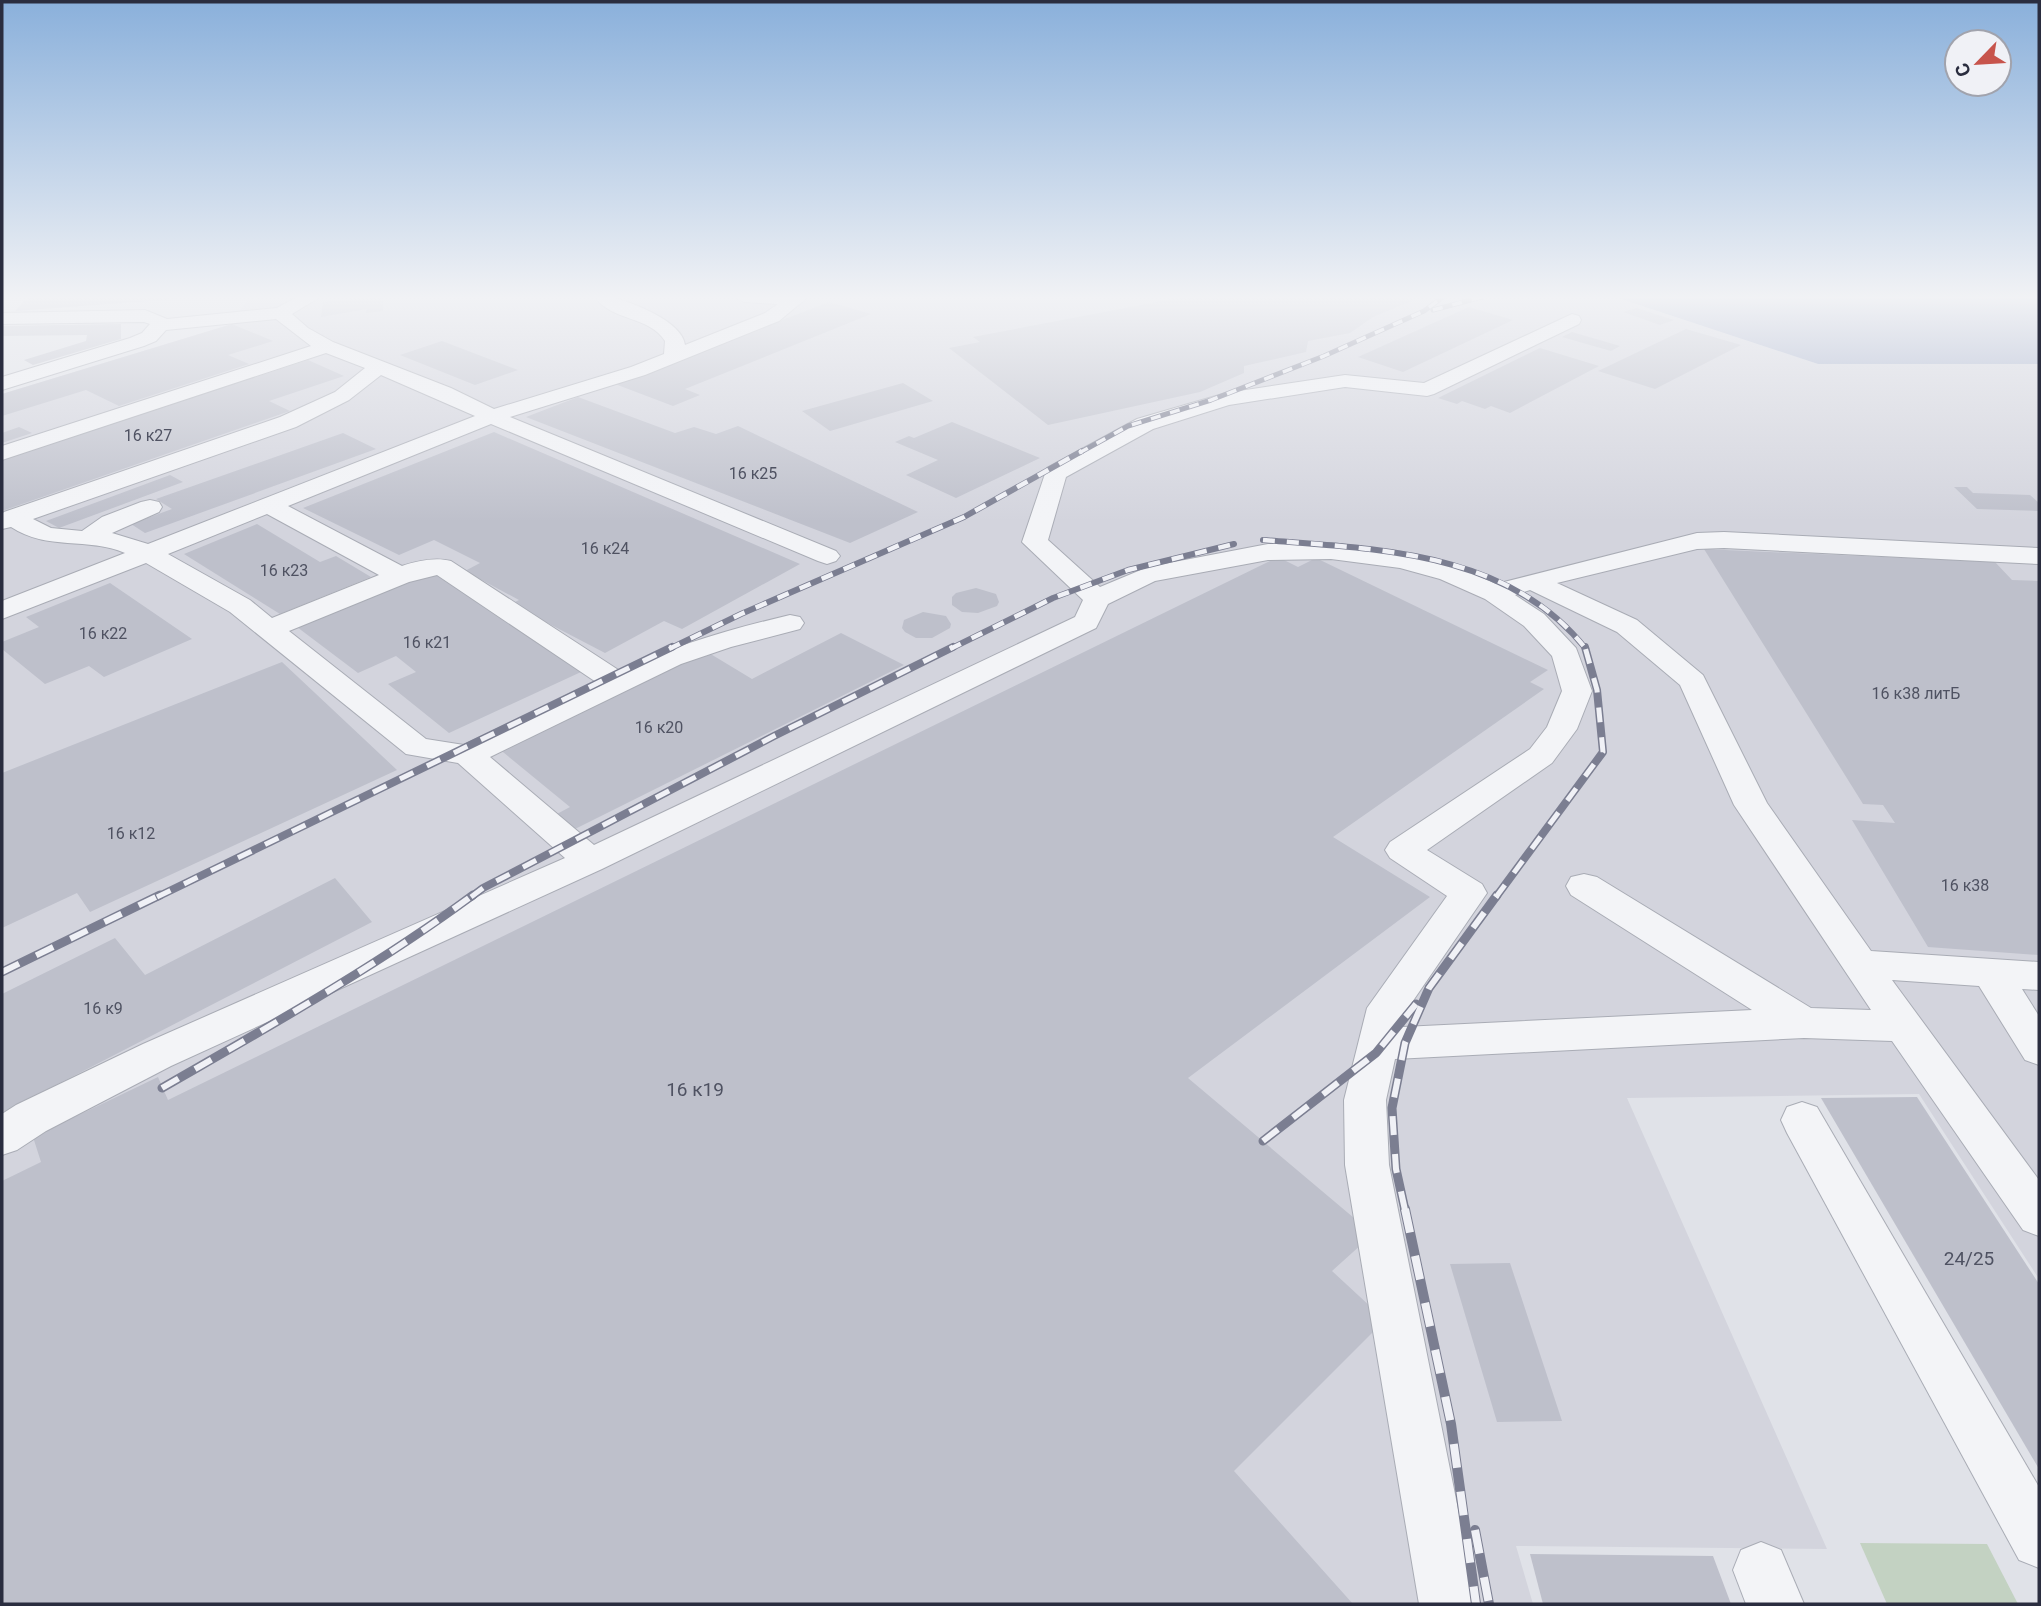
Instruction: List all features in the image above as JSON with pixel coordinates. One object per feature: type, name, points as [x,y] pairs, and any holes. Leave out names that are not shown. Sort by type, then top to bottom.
[{"type":"street","points":[[2,384],[41,372]]},
{"type":"street","points":[[2,453],[250,372]]},
{"type":"street","points":[[8,519],[288,422],[342,396],[373,372]]},
{"type":"street","points":[[391,372],[478,407],[506,424],[827,556]]},
{"type":"street","points":[[2,611],[493,416],[550,396],[635,372]]},
{"type":"street","points":[[1097,599],[1035,542],[1055,473],[1145,424],[1227,399],[1345,382],[1427,390],[1464,372]]},
{"type":"street","points":[[268,505],[400,576]]},
{"type":"street","points":[[87,539],[111,522],[150,507]]},
{"type":"street","points":[[8,519],[35,532],[51,536],[118,541],[147,553],[240,606],[416,747],[468,755],[590,861]]},
{"type":"street","points":[[1494,593],[1532,581],[1697,541],[2039,556]]},
{"type":"street","points":[[2,1137],[31,1118],[157,1055],[590,861],[1086,622],[1097,599],[1148,575],[1268,552],[1331,551],[1402,560],[1449,573],[1494,593],[1534,620],[1566,654],[1577,691],[1562,729],[1541,756],[1402,850],[1469,893],[1387,1008],[1365,1100],[1367,1165],[1448,1604]]},
{"type":"street","points":[[269,629],[419,569],[442,567],[616,682]]},
{"type":"street","points":[[1532,581],[1627,626],[1693,681],[1751,806],[1903,1026],[2038,1211]]},
{"type":"street","points":[[468,755],[616,682],[684,654],[790,623]]},
{"type":"street","points":[[1584,886],[1804,1023]]},
{"type":"street","points":[[1861,964],[2039,976]]},
{"type":"street","points":[[1991,972],[2039,1049]]},
{"type":"street","points":[[1378,1044],[1804,1023],[1903,1026]]},
{"type":"street","points":[[1802,1120],[2039,1540]]},
{"type":"shaded area","points":[[74,372],[2039,372],[2039,1279],[1919,1094],[1627,1098],[1827,1549],[1516,1546],[1533,1604],[2,1604],[2,394]]},
{"type":"green space","points":[[1860,1543],[1987,1544],[2018,1604],[1887,1604]]},
{"type":"building","points":[[74,372],[224,372],[119,406],[86,390],[2,416],[2,394]]},
{"type":"building","points":[[271,372],[335,372],[344,376],[269,401],[290,411],[2,511],[2,459]]},
{"type":"building","points":[[442,372],[512,372],[475,385]]},
{"type":"building","points":[[646,372],[727,372],[685,389],[700,395],[673,406],[615,384]]},
{"type":"building","points":[[980,372],[1244,372],[1200,392],[1048,425]]},
{"type":"building","points":[[1491,372],[1588,372],[1510,413],[1491,406],[1485,409],[1462,401],[1457,404],[1438,398]]},
{"type":"building","points":[[1601,372],[1688,372],[1655,389]]},
{"type":"building","points":[[903,383],[933,401],[830,431],[802,411]]},
{"type":"building","points":[[578,397],[675,433],[694,427],[716,434],[738,426],[918,512],[850,543],[526,417]]},
{"type":"building","points":[[952,422],[1040,458],[956,498],[906,475],[938,460],[895,442],[909,436],[914,438]]},
{"type":"building","points":[[19,427],[32,433],[2,443],[2,433]]},
{"type":"building","points":[[494,432],[800,564],[682,629],[664,621],[605,653],[511,604],[519,600],[465,571],[480,563],[434,540],[399,555],[303,508]]},
{"type":"building","points":[[343,433],[376,449],[145,533],[131,524],[172,509],[156,499]]},
{"type":"building","points":[[170,475],[183,482],[59,528],[46,521]]},
{"type":"building","points":[[1954,487],[1967,487],[1973,493],[2030,495],[2039,503],[2039,511],[1977,509]]},
{"type":"building","points":[[257,524],[320,562],[336,556],[371,577],[280,614],[184,554]]},
{"type":"building","points":[[1704,549],[1995,562],[2012,580],[2039,581],[2039,955],[1928,947],[1852,820],[1895,823],[1883,805],[1863,804]]},
{"type":"building","points":[[1278,557],[1298,567],[1316,558],[1548,670],[1530,682],[1544,689],[1333,837],[1430,897],[1188,1078],[1373,1234],[1332,1271],[1385,1320],[1234,1471],[1353,1604],[2,1604],[2,1181],[41,1162],[33,1137],[158,1077],[168,1100]]},
{"type":"building","points":[[436,571],[581,672],[449,733],[388,684],[416,672],[396,656],[358,673],[297,627]]},
{"type":"building","points":[[110,583],[192,639],[104,677],[89,666],[45,684],[2,649],[2,642],[39,627],[26,617]]},
{"type":"building","points":[[976,588],[996,594],[999,602],[997,606],[978,613],[962,612],[952,605],[952,597],[956,593]]},
{"type":"building","points":[[923,612],[946,616],[951,624],[950,628],[932,638],[916,638],[905,632],[902,628],[904,620]]},
{"type":"building","points":[[841,633],[904,665],[573,830],[555,815],[570,807],[498,748],[704,650],[752,679]]},
{"type":"building","points":[[282,662],[397,770],[90,912],[77,893],[2,928],[2,773]]},
{"type":"building","points":[[335,878],[372,922],[2,1113],[2,994],[115,938],[145,975]]},
{"type":"building","points":[[1917,1097],[2039,1284],[2039,1469],[1821,1098]]},
{"type":"building","points":[[1510,1263],[1562,1421],[1497,1422],[1450,1264]]},
{"type":"building","points":[[1530,1554],[1713,1556],[1731,1604],[1543,1604]]},
{"type":"railway","points":[[1079,453],[1128,426],[1211,400],[1283,372]]},
{"type":"railway","points":[[669,649],[741,614],[964,517],[1082,451]]},
{"type":"railway","points":[[1263,540],[1395,553],[1438,561],[1480,574],[1519,592],[1555,617],[1585,648]]},
{"type":"railway","points":[[950,649],[1053,598],[1128,570],[1234,544]]},
{"type":"railway","points":[[157,897],[672,647]]},
{"type":"railway","points":[[471,897],[483,888],[774,736],[953,647]]},
{"type":"railway","points":[[1496,897],[1603,752],[1597,690],[1585,648]]},
{"type":"railway","points":[[2,972],[160,895]]},
{"type":"railway","points":[[162,1088],[359,972],[473,895]]},
{"type":"railway","points":[[1405,1210],[1396,1169],[1392,1108],[1405,1043],[1429,988],[1497,895]]},
{"type":"railway","points":[[1263,1141],[1376,1053],[1416,1004]]},
{"type":"railway","points":[[1405,1209],[1451,1424],[1476,1604]]},
{"type":"railway","points":[[1475,1530],[1489,1604]]}]
